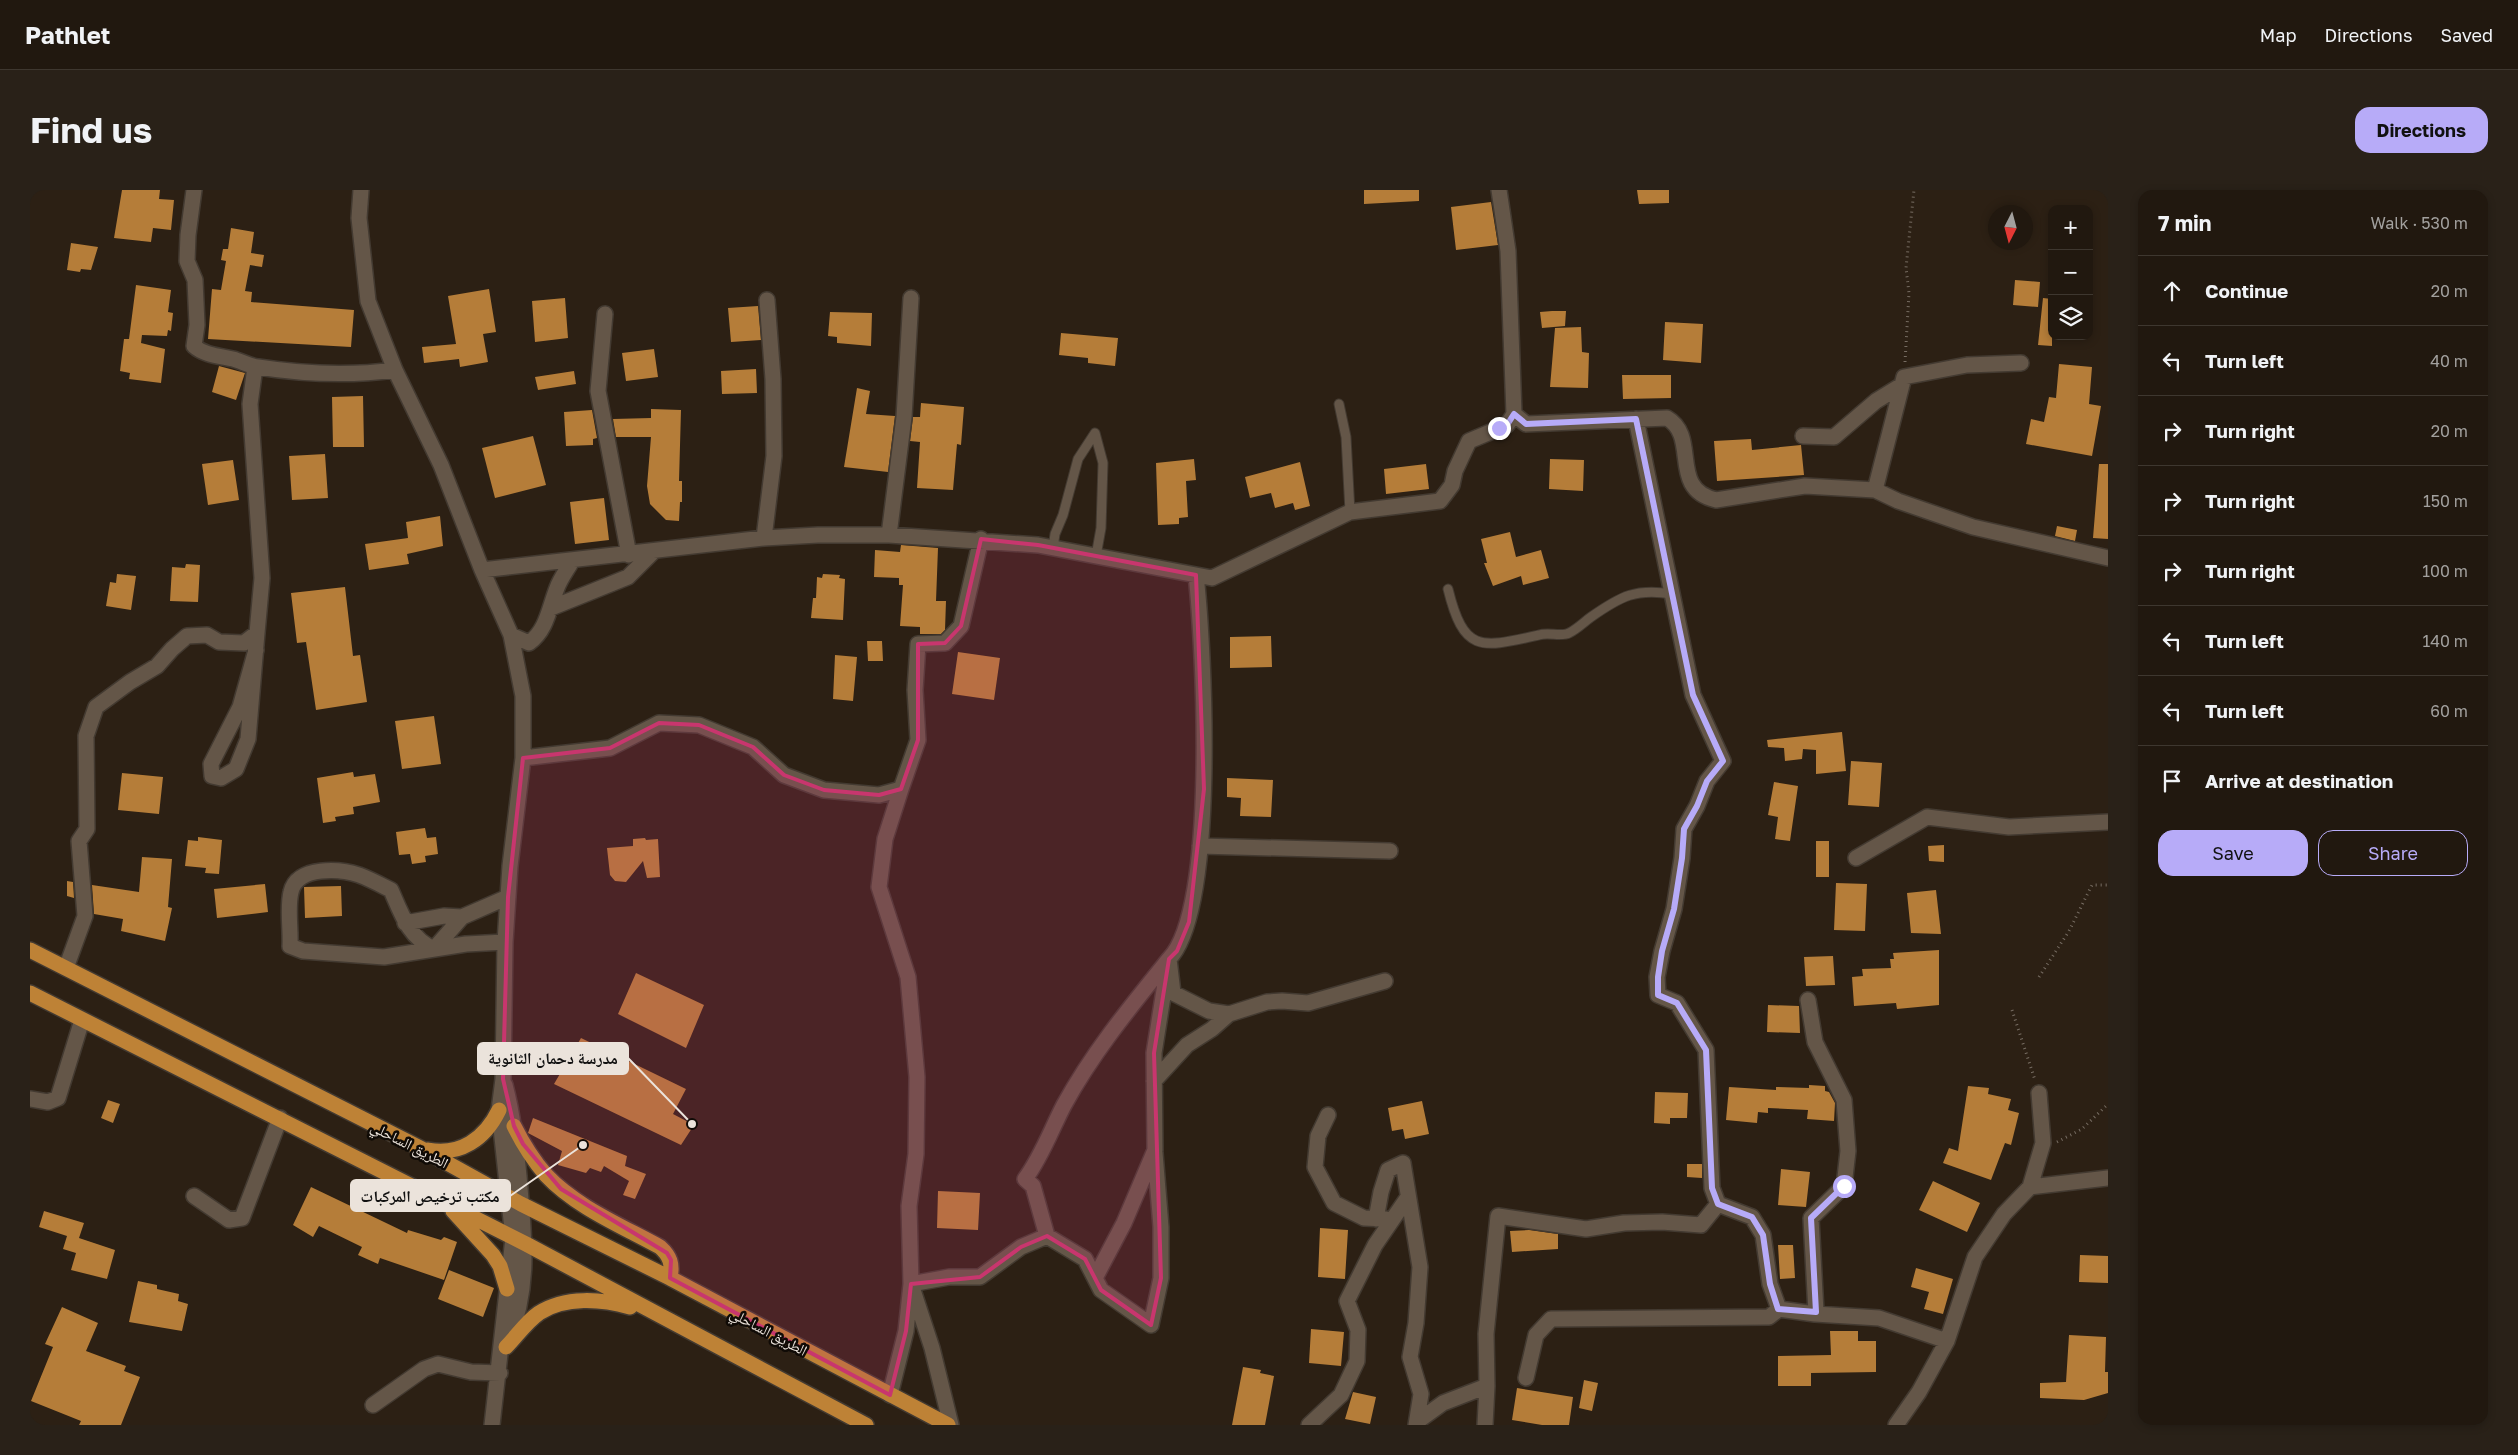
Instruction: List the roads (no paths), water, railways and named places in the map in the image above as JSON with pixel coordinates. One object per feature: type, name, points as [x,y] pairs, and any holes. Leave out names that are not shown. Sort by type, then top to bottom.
[{"type":"highway","name":"الطريق الساحلي","points":[[30,950],[422,1149],[508,1195],[521,1204],[670,1278],[949,1425]]},
{"type":"highway","points":[[30,993],[520,1241],[866,1425]]},
{"type":"highway","points":[[422,1149],[449,1151],[474,1142],[484,1133],[499,1110]]},
{"type":"highway","points":[[514,1126],[534,1160],[561,1189],[577,1201],[667,1252],[672,1269],[670,1278]]},
{"type":"highway","points":[[447,1204],[493,1255],[500,1266],[507,1289]]},
{"type":"highway","points":[[506,1347],[539,1313],[553,1306],[570,1302],[604,1301],[655,1314]]},
{"type":"street","points":[[194,190],[188,235],[187,261],[195,280],[197,325],[194,346],[200,351],[242,361],[255,367],[308,372],[368,374],[395,370]]},
{"type":"street","points":[[361,190],[360,218],[368,301],[395,370],[441,465],[482,570],[511,635],[523,696],[523,758],[505,942],[503,1078],[499,1110],[508,1195],[520,1241],[512,1264],[507,1289],[500,1368],[492,1425]]},
{"type":"street","points":[[482,570],[629,555],[764,538],[818,535],[889,535],[981,540],[1053,548],[1212,578],[1350,512],[1440,502],[1452,484],[1455,471],[1469,441],[1507,425],[1514,414],[1508,252],[1499,190]]},
{"type":"street","points":[[889,535],[904,417],[912,298]]},
{"type":"street","points":[[764,538],[774,456],[773,379],[767,300]]},
{"type":"street","points":[[605,314],[598,391],[610,446],[615,490],[629,555]]},
{"type":"street","points":[[1803,436],[1834,437],[1903,381],[1967,366],[2021,363]]},
{"type":"street","points":[[255,367],[250,404],[262,578],[256,650],[248,739],[236,769],[221,778],[212,776],[211,764],[240,707],[256,650]]},
{"type":"street","points":[[1875,490],[1903,381]]},
{"type":"street","points":[[1514,414],[1526,424],[1668,418],[1675,423],[1680,435],[1692,487],[1703,497],[1716,500],[1805,486],[1875,490],[1898,501],[1973,527],[2108,558]]},
{"type":"street","points":[[1636,419],[1693,695],[1723,761],[1707,781],[1697,806],[1684,829],[1682,858],[1674,909],[1662,951],[1658,977],[1658,995],[1677,1003],[1706,1050],[1712,1188],[1718,1204],[1752,1217],[1763,1235],[1770,1284],[1778,1309]]},
{"type":"street","points":[[890,1395],[906,1332],[911,1284],[909,1206],[916,1154],[917,1077],[908,977],[879,887],[885,839],[918,740],[915,690],[918,644],[945,643],[961,626],[981,540]]},
{"type":"street","points":[[551,608],[628,577],[654,551]]},
{"type":"street","points":[[511,635],[529,643],[538,636],[551,608],[557,586],[572,561]]},
{"type":"street","points":[[1169,959],[1154,1053],[1155,1150],[1161,1227],[1160,1278],[1151,1325],[1101,1290],[1085,1258],[1047,1236],[1033,1186],[1025,1179],[1038,1162],[1064,1105],[1113,1028],[1169,959],[1177,951],[1189,922],[1200,846],[1204,789],[1203,703],[1196,575]]},
{"type":"street","points":[[66,968],[85,916],[79,841],[87,829],[86,736],[96,707],[130,682],[157,666],[172,649],[188,636],[207,635],[219,642],[244,644],[257,634]]},
{"type":"street","points":[[523,758],[610,748],[659,723],[699,725],[753,747],[784,775],[824,790],[879,795],[901,789]]},
{"type":"street","points":[[1856,858],[1927,817],[2009,827],[2108,822]]},
{"type":"street","points":[[1200,846],[1390,851]]},
{"type":"street","points":[[434,948],[421,943],[406,923],[391,890],[359,875],[329,870],[306,875],[296,882],[291,891],[290,946],[302,951],[384,957],[466,944],[505,942]]},
{"type":"street","points":[[434,948],[462,917],[508,897]]},
{"type":"street","points":[[406,923],[444,916],[462,917]]},
{"type":"street","points":[[1169,959],[1173,994],[1209,1011],[1229,1014]]},
{"type":"street","points":[[1154,1081],[1187,1045],[1212,1029],[1229,1014],[1267,1002],[1282,1000],[1308,1003],[1385,981]]},
{"type":"street","points":[[1808,1000],[1815,1042],[1844,1100],[1848,1151],[1844,1186],[1811,1218],[1816,1312]]},
{"type":"street","points":[[30,1099],[48,1102],[58,1098],[82,1020]]},
{"type":"street","points":[[500,1368],[522,1292],[521,1204],[514,1126],[503,1078]]},
{"type":"street","points":[[1896,1425],[1919,1392],[1947,1341],[1975,1256],[2004,1214],[2030,1187],[2043,1143],[2039,1093]]},
{"type":"street","points":[[1328,1115],[1318,1136],[1315,1167],[1334,1203],[1364,1218],[1392,1220]]},
{"type":"street","points":[[194,1196],[229,1220],[242,1218],[280,1118]]},
{"type":"street","points":[[1095,1278],[1124,1223],[1155,1150]]},
{"type":"street","points":[[1376,1219],[1381,1192],[1388,1170],[1403,1163],[1420,1268],[1416,1323],[1410,1357],[1421,1394],[1417,1423]]},
{"type":"street","points":[[2030,1187],[2108,1178]]},
{"type":"street","points":[[1309,1425],[1341,1396],[1356,1361],[1358,1330],[1346,1301],[1375,1245],[1408,1197]]},
{"type":"street","points":[[1485,1425],[1487,1386],[1486,1334],[1498,1216],[1586,1229],[1624,1223],[1662,1222],[1701,1225],[1718,1204]]},
{"type":"street","points":[[911,1284],[948,1277],[980,1277],[1021,1248],[1047,1236]]},
{"type":"street","points":[[911,1284],[932,1348],[949,1425]]},
{"type":"street","points":[[1526,1378],[1536,1335],[1551,1319],[1769,1317],[1778,1309],[1879,1318],[1947,1341]]},
{"type":"street","points":[[373,1405],[424,1369],[438,1364],[471,1372],[500,1368]]},
{"type":"street","points":[[1417,1423],[1442,1403],[1487,1386]]},
{"type":"lane","points":[[1340,404],[1346,437],[1350,512]]},
{"type":"lane","points":[[1053,548],[1055,534],[1064,515],[1078,459],[1095,433],[1103,462],[1101,528],[1096,556]]},
{"type":"lane","points":[[1448,589],[1455,617],[1466,635],[1484,643],[1500,644],[1547,633],[1568,634],[1623,597],[1649,590],[1672,594]]},
{"type":"place","name":"مدرسة دحمان الثانوية","points":[[692,1124]]},
{"type":"place","name":"مكتب ترخيص المركبات","points":[[583,1145]]}]
